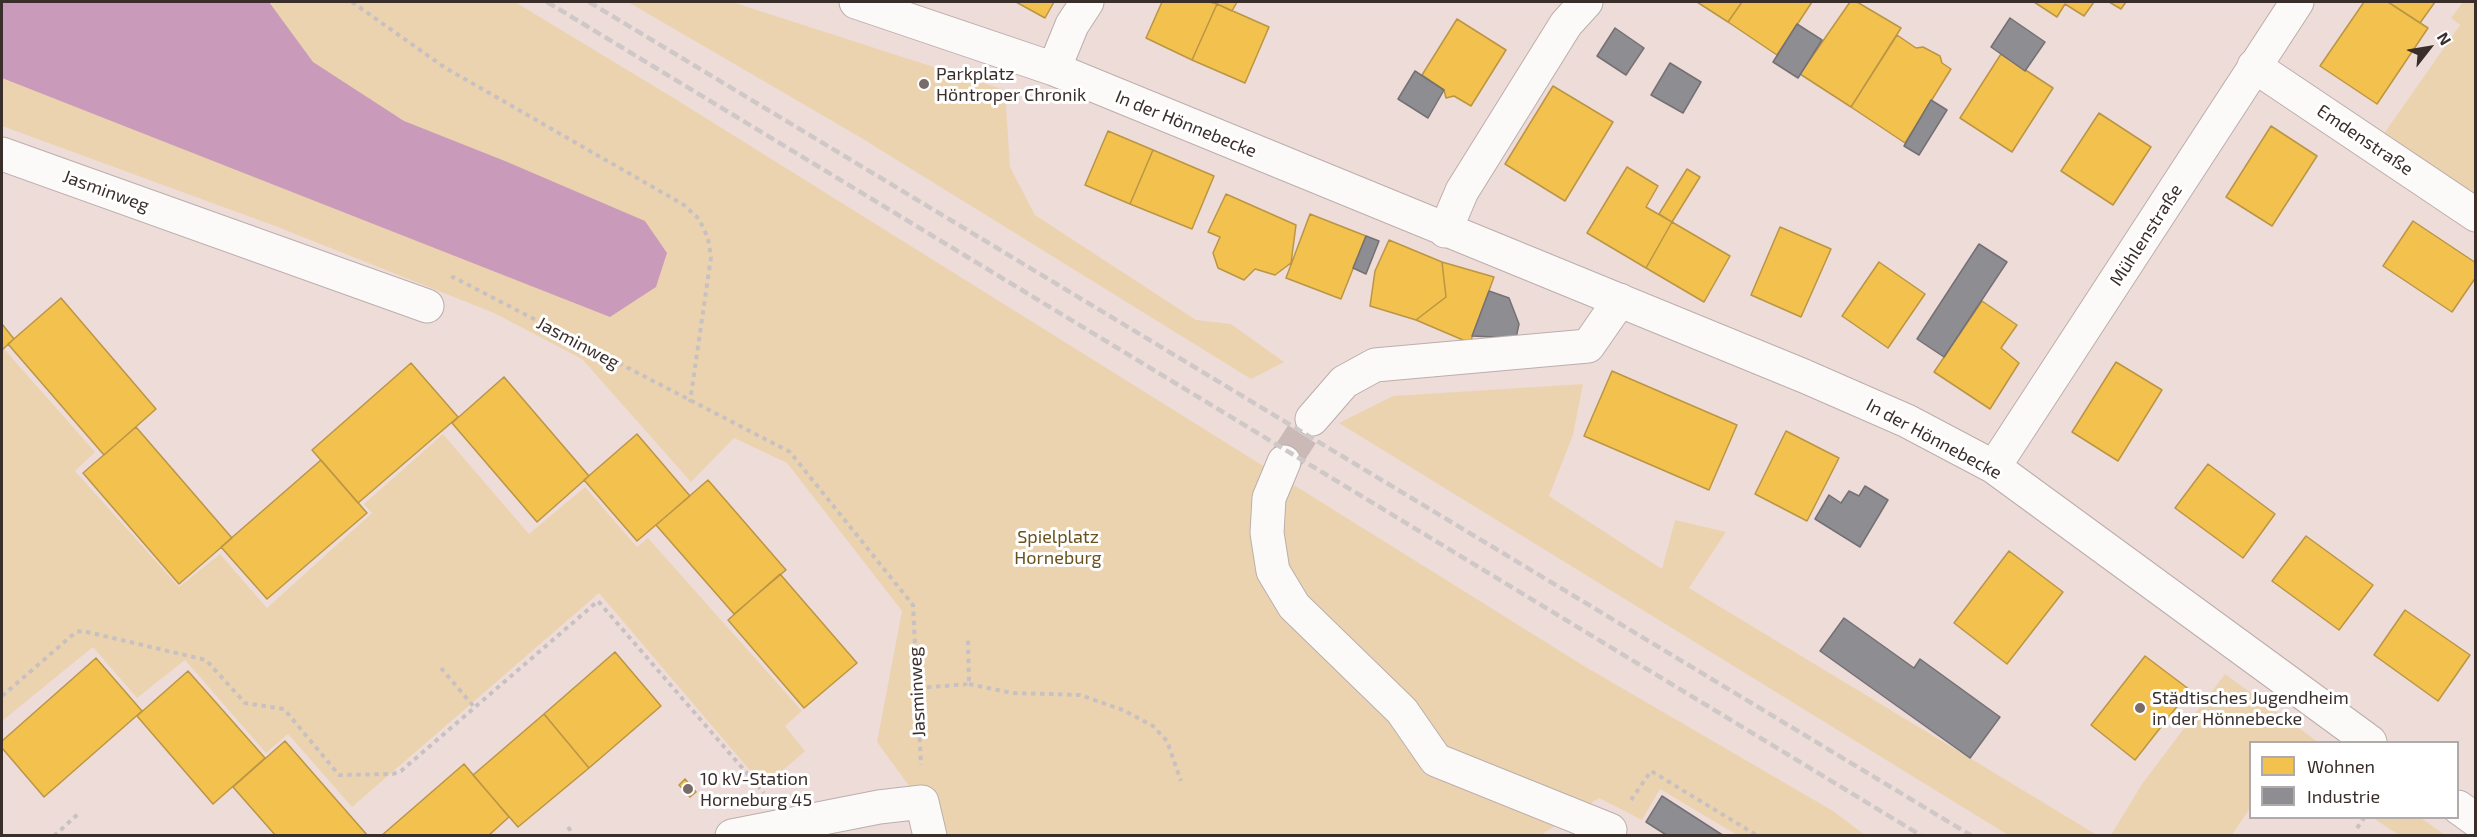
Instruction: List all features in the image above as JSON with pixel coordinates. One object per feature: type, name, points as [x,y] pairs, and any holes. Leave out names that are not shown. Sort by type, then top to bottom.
[{"type":"street","name":"In der Hönnebecke","points":[[856,2],[1054,69],[1445,231],[1620,300],[1897,417],[1994,467],[2369,741]]},
{"type":"street","points":[[1054,69],[1072,25],[1087,2]]},
{"type":"street","points":[[1445,231],[1468,181],[1566,24],[1586,2]]},
{"type":"street","name":"Mühlenstraße","points":[[1994,467],[2297,2]]},
{"type":"street","name":"Emdenstraße","points":[[2254,66],[2475,215]]},
{"type":"street","name":"Jasminweg","points":[[2,154],[427,306]]},
{"type":"street","points":[[1312,419],[1344,382],[1376,365],[1588,346],[1620,300]]},
{"type":"street","points":[[1284,462],[1269,498],[1267,533],[1273,571],[1294,606],[1402,711],[1436,760],[1610,830]]},
{"type":"street","points":[[732,836],[922,802],[930,836]]},
{"type":"street","points":[[2459,808],[2475,820]]},
{"type":"path","points":[[352,2],[444,68],[684,205],[699,219],[708,237],[711,257],[690,402]]},
{"type":"path","name":"Jasminweg","points":[[427,306],[453,277],[790,452],[852,525],[913,604],[922,802]]},
{"type":"path","points":[[2,696],[76,632],[83,631],[206,660],[245,703],[284,709],[339,775],[393,774],[401,771],[598,602],[790,824]]},
{"type":"path","points":[[968,640],[969,684]]},
{"type":"path","points":[[441,668],[475,708]]},
{"type":"path","points":[[918,688],[969,684],[1012,693],[1080,695],[1123,710],[1153,726],[1167,741],[1181,781]]},
{"type":"path","points":[[1610,830],[1651,771],[1758,836]]},
{"type":"path","points":[[54,836],[80,813]]},
{"type":"path","points":[[2357,828],[2363,819]]},
{"type":"path","points":[[568,827],[574,836]]},
{"type":"green space","name":"Spielplatz Horneburg","points":[[2,2],[515,2],[672,97],[1584,666],[1833,811],[1865,835],[1737,835],[1660,789],[1642,820],[1599,798],[1541,835],[945,835],[877,742],[902,611],[787,463],[734,438],[691,482],[582,359],[494,313],[275,226],[2,126]]},
{"type":"green space","points":[[628,2],[732,2],[1005,90],[1010,167],[1035,215],[1196,320],[1231,324],[1284,362],[1251,379],[858,136]]},
{"type":"green space","points":[[2463,2],[2475,2],[2475,199],[2383,135],[2460,25],[2451,18]]},
{"type":"green space","points":[[4,349],[95,452],[75,471],[179,587],[220,554],[267,608],[372,513],[364,504],[443,434],[529,534],[585,487],[637,547],[648,538],[802,711],[785,726],[805,751],[764,787],[599,593],[352,807],[288,734],[266,753],[185,660],[137,698],[93,647],[2,721],[2,351]]},
{"type":"green space","points":[[1583,384],[1573,435],[1549,496],[1662,569],[1675,520],[1726,532],[1689,588],[2097,835],[2008,835],[1339,423],[1393,396]]},
{"type":"green space","points":[[2225,674],[2317,741],[2249,741],[2249,810],[2232,835],[2111,835],[2142,784]]},
{"type":"green space","points":[[2375,819],[2422,819],[2445,835],[2399,835]]},
{"type":"shaded area","points":[[2,2],[269,2],[313,62],[404,121],[645,221],[667,253],[656,287],[610,317],[2,78]]},
{"type":"building: Wohnen","points":[[1016,2],[1054,2],[1045,18]]},
{"type":"building: Wohnen","points":[[1162,2],[1217,4],[1192,60],[1146,38]]},
{"type":"building: Wohnen","points":[[1218,2],[1237,2],[1232,11],[1217,4]]},
{"type":"building: Wohnen","points":[[1697,2],[1742,2],[1728,22]]},
{"type":"building: Wohnen","points":[[1742,2],[1812,2],[1777,55],[1728,22]]},
{"type":"building: Wohnen","points":[[1850,2],[1857,2],[1901,28],[1851,107],[1800,74]]},
{"type":"building: Wohnen","points":[[2034,2],[2094,2],[2084,16],[2065,4],[2057,17]]},
{"type":"building: Wohnen","points":[[2109,2],[2126,2],[2121,9]]},
{"type":"building: Wohnen","points":[[2364,2],[2388,2],[2428,28],[2377,104],[2320,66]]},
{"type":"building: Wohnen","points":[[2388,2],[2435,2],[2420,23]]},
{"type":"building: Wohnen","points":[[1217,4],[1269,27],[1245,83],[1192,60]]},
{"type":"building: Wohnen","points":[[1457,19],[1506,50],[1471,106],[1454,96],[1446,98],[1444,90],[1422,75]]},
{"type":"building: Wohnen","points":[[1897,35],[1916,48],[1923,47],[1940,56],[1942,63],[1951,69],[1905,143],[1851,107]]},
{"type":"building: Wohnen","points":[[2001,54],[2053,88],[2012,152],[1960,118]]},
{"type":"building: Wohnen","points":[[1553,86],[1613,122],[1565,201],[1505,164]]},
{"type":"building: Wohnen","points":[[2099,113],[2151,147],[2113,205],[2061,171]]},
{"type":"building: Wohnen","points":[[2271,126],[2317,156],[2272,226],[2226,197]]},
{"type":"building: Wohnen","points":[[1108,131],[1153,150],[1130,204],[1085,185]]},
{"type":"building: Wohnen","points":[[1153,150],[1214,176],[1192,229],[1130,204]]},
{"type":"building: Wohnen","points":[[1627,167],[1658,186],[1646,207],[1672,222],[1646,268],[1587,233]]},
{"type":"building: Wohnen","points":[[1687,169],[1700,177],[1672,222],[1659,214]]},
{"type":"building: Wohnen","points":[[1226,194],[1296,225],[1291,263],[1275,275],[1255,269],[1244,280],[1218,268],[1213,253],[1220,237],[1208,232]]},
{"type":"building: Wohnen","points":[[1310,214],[1366,236],[1341,299],[1286,278]]},
{"type":"building: Wohnen","points":[[2413,221],[2476,263],[2476,277],[2452,312],[2383,266]]},
{"type":"building: Wohnen","points":[[1672,222],[1730,256],[1704,302],[1646,268]]},
{"type":"building: Wohnen","points":[[1780,227],[1831,249],[1801,317],[1751,295]]},
{"type":"building: Wohnen","points":[[1389,240],[1442,262],[1446,297],[1416,320],[1370,306],[1375,271]]},
{"type":"building: Wohnen","points":[[1442,262],[1494,277],[1470,343],[1416,320],[1446,297]]},
{"type":"building: Wohnen","points":[[1879,262],[1925,294],[1888,348],[1842,316]]},
{"type":"building: Wohnen","points":[[61,298],[156,409],[104,455],[8,344]]},
{"type":"building: Wohnen","points":[[1982,301],[2017,325],[2001,348],[2019,363],[1990,409],[1934,372]]},
{"type":"building: Wohnen","points":[[2,324],[14,339],[2,350]]},
{"type":"building: Wohnen","points":[[2116,362],[2162,390],[2118,461],[2072,432]]},
{"type":"building: Wohnen","points":[[411,363],[458,417],[358,503],[312,450]]},
{"type":"building: Wohnen","points":[[1612,371],[1737,425],[1709,490],[1584,436]]},
{"type":"building: Wohnen","points":[[504,377],[589,476],[537,522],[452,423]]},
{"type":"building: Wohnen","points":[[136,427],[232,538],[179,584],[83,473]]},
{"type":"building: Wohnen","points":[[1786,431],[1839,458],[1807,521],[1755,494]]},
{"type":"building: Wohnen","points":[[637,434],[690,496],[637,541],[584,480]]},
{"type":"building: Wohnen","points":[[321,460],[367,513],[267,599],[221,547]]},
{"type":"building: Wohnen","points":[[2208,464],[2275,514],[2243,558],[2175,508]]},
{"type":"building: Wohnen","points":[[708,480],[786,570],[734,614],[656,525]]},
{"type":"building: Wohnen","points":[[2306,536],[2373,585],[2339,630],[2272,581]]},
{"type":"building: Wohnen","points":[[2009,551],[2063,592],[2007,664],[1954,623]]},
{"type":"building: Wohnen","points":[[780,574],[857,663],[804,708],[728,620]]},
{"type":"building: Wohnen","points":[[2405,610],[2470,655],[2438,701],[2374,655]]},
{"type":"building: Wohnen","points":[[615,652],[661,706],[589,768],[544,714]]},
{"type":"building: Wohnen","name":"Städtisches Jugendheim in der Hönnebecke","points":[[2145,656],[2190,690],[2135,760],[2091,725]]},
{"type":"building: Wohnen","points":[[96,658],[142,711],[44,797],[2,748],[2,741]]},
{"type":"building: Wohnen","points":[[188,671],[265,758],[213,804],[137,716]]},
{"type":"building: Wohnen","points":[[544,714],[589,768],[518,827],[473,775]]},
{"type":"building: Wohnen","points":[[285,741],[368,836],[276,836],[233,787]]},
{"type":"building: Wohnen","points":[[464,764],[509,817],[488,836],[381,836]]},
{"type":"building: Wohnen","name":"10 kV-Station Horneburg 45","points":[[685,779],[696,792],[690,797],[679,785]]},
{"type":"building: Industrie","points":[[2010,18],[2045,42],[2025,71],[1991,47]]},
{"type":"building: Industrie","points":[[1797,24],[1822,40],[1798,78],[1773,62]]},
{"type":"building: Industrie","points":[[1615,28],[1644,48],[1626,75],[1597,56]]},
{"type":"building: Industrie","points":[[1670,63],[1701,82],[1683,113],[1651,95]]},
{"type":"building: Industrie","points":[[1415,71],[1444,90],[1428,118],[1398,99]]},
{"type":"building: Industrie","points":[[1931,100],[1947,110],[1919,155],[1904,146]]},
{"type":"building: Industrie","points":[[1366,236],[1379,241],[1366,274],[1353,268]]},
{"type":"building: Industrie","points":[[1979,244],[2007,262],[1944,357],[1917,339]]},
{"type":"building: Industrie","points":[[1489,291],[1509,298],[1519,324],[1516,338],[1472,336]]},
{"type":"building: Industrie","points":[[1865,486],[1888,500],[1860,547],[1815,519],[1829,495],[1841,503],[1849,491],[1859,496]]},
{"type":"building: Industrie","points":[[1844,618],[1914,668],[1920,659],[2000,717],[1970,758],[1820,651]]},
{"type":"building: Industrie","points":[[1662,796],[1724,836],[1668,836],[1646,822]]},
{"type":"tunnel","points":[[1284,462],[1312,419]]},
{"type":"railway","points":[[547,2],[1922,836]]},
{"type":"railway","points":[[589,2],[1972,836]]},
{"type":"place","name":"Parkplatz Höntroper Chronik","points":[[924,84]]},
{"type":"place","name":"Städtisches Jugendheim in der Hönnebecke","points":[[2140,708]]},
{"type":"place","name":"10 kV-Station Horneburg 45","points":[[688,789]]}]
